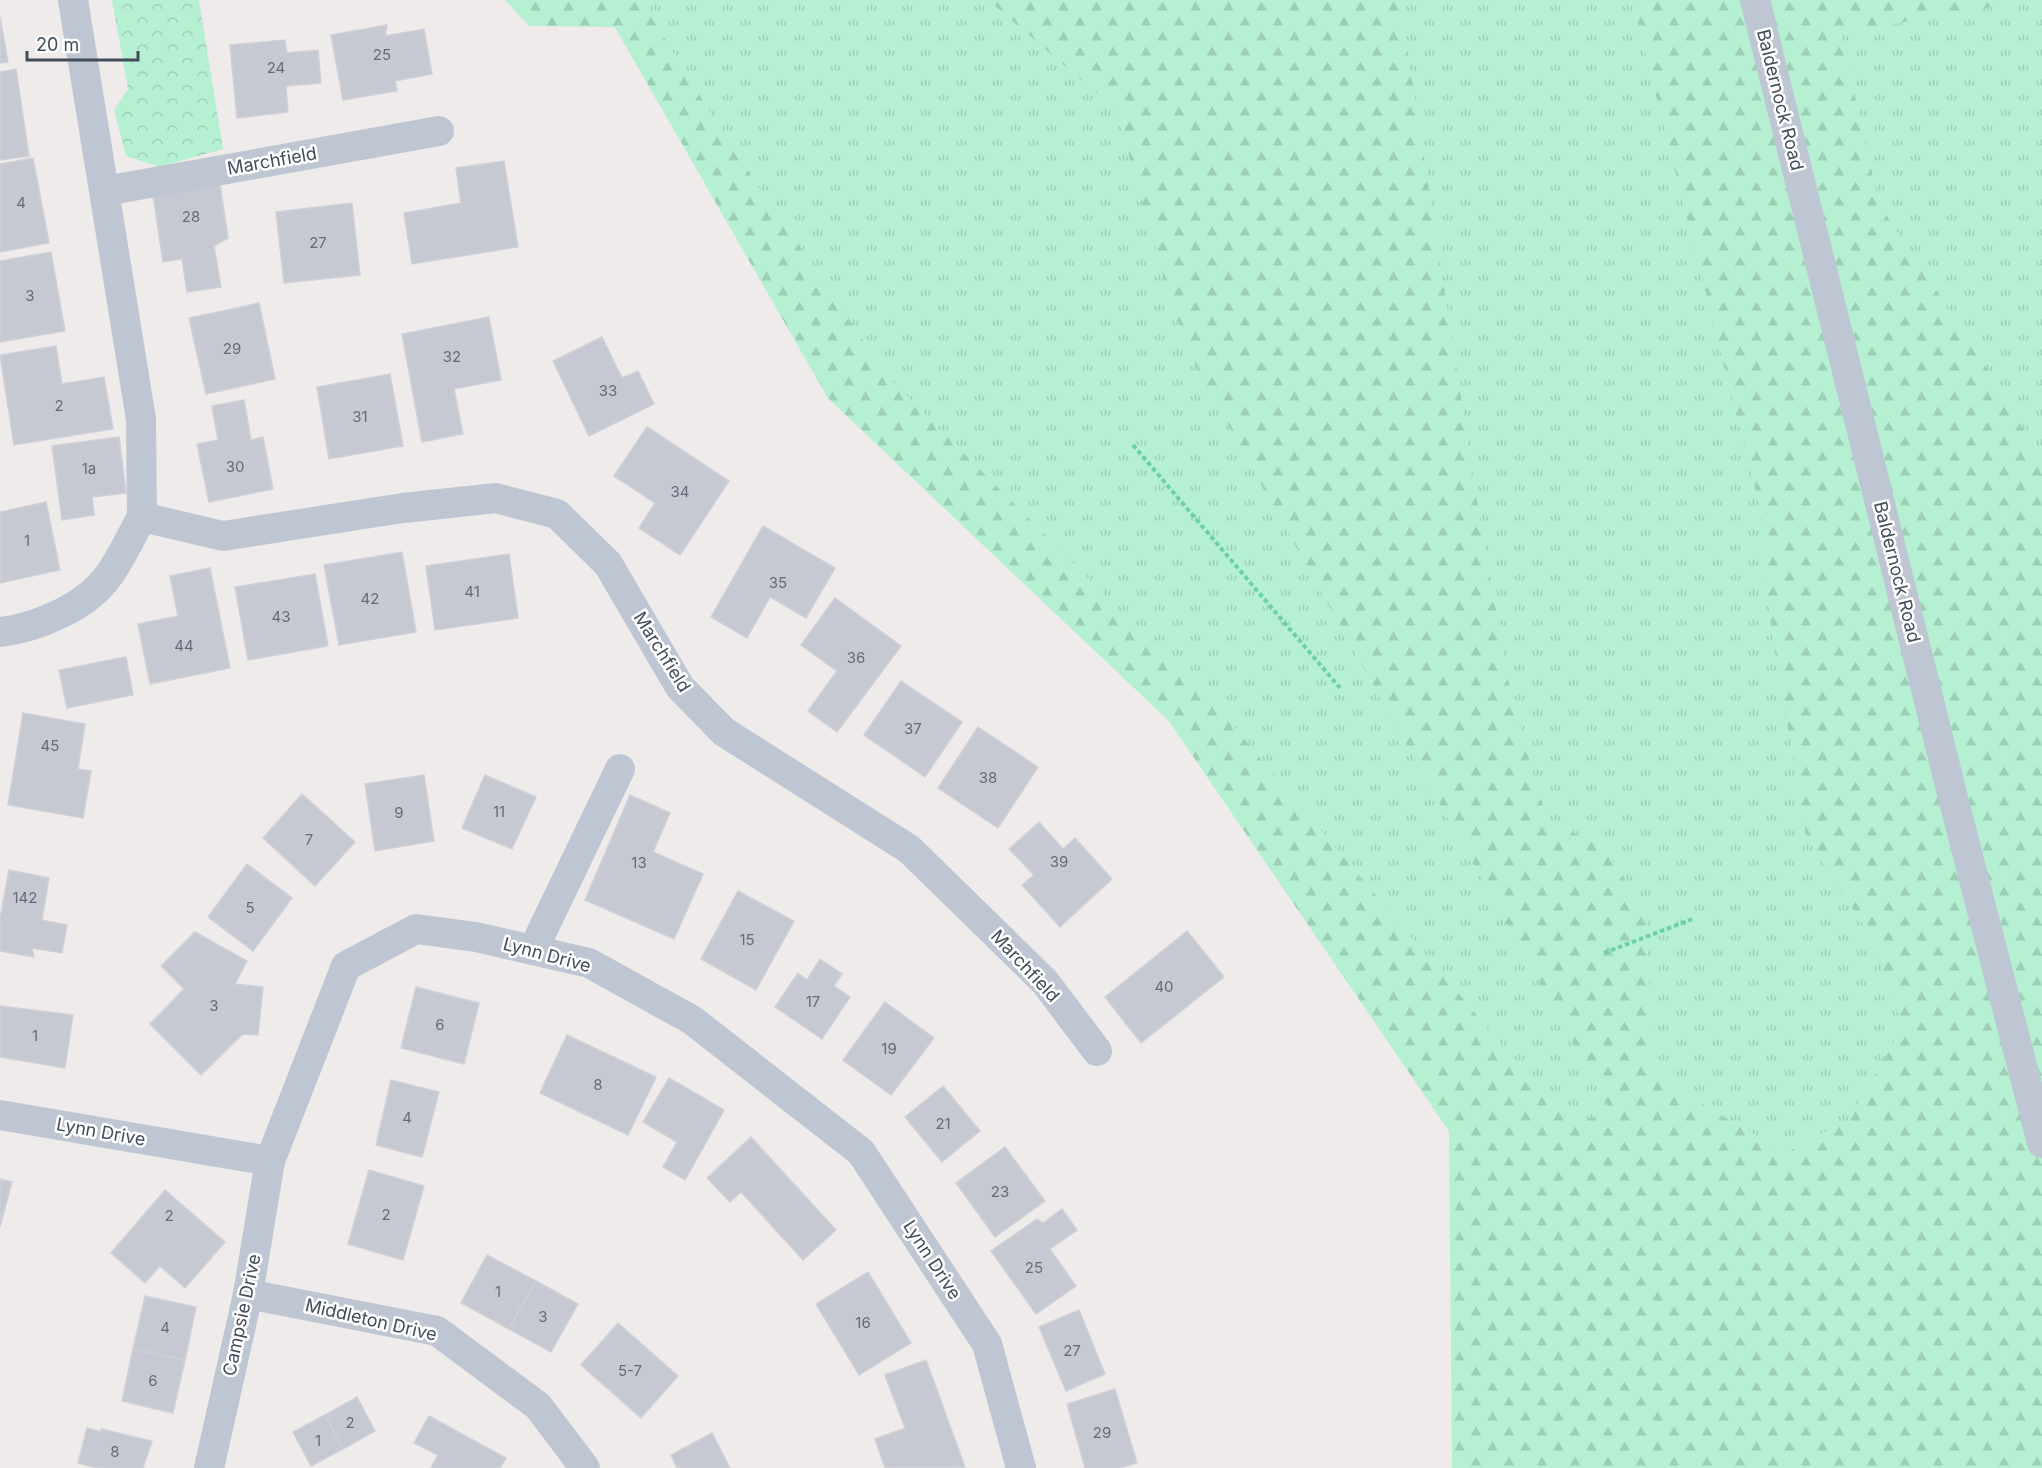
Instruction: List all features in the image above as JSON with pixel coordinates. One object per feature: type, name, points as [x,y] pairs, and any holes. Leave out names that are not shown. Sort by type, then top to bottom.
[{"type":"street","points":[[0,632],[18,630],[68,611],[108,576],[142,518],[141,419],[73,0]]},
{"type":"street","name":"Baldernock Road","points":[[1755,0],[1952,794],[2042,1143]]},
{"type":"street","name":"Marchfield","points":[[105,191],[439,131]]},
{"type":"street","name":"Marchfield","points":[[142,518],[224,536],[403,508],[496,498],[557,514],[608,564],[680,687],[724,732],[909,849],[1045,982],[1097,1051]]},
{"type":"street","points":[[533,950],[620,769]]},
{"type":"street","name":"Lynn Drive","points":[[0,1115],[270,1161],[346,966],[416,929],[476,937],[589,963],[692,1020],[861,1152],[987,1344],[1021,1468]]},
{"type":"street","name":"Campsie Drive","points":[[209,1468],[248,1294],[270,1161]]},
{"type":"street","name":"Middleton Drive","points":[[248,1294],[437,1331],[538,1406],[585,1468]]},
{"type":"path","points":[[1133,445],[1340,688]]},
{"type":"path","points":[[1604,953],[1695,918]]},
{"type":"green space","points":[[112,0],[199,0],[223,149],[159,167],[126,156],[114,110],[128,89]]},
{"type":"green space","points":[[505,0],[641,0],[731,146],[889,378],[1223,714],[1565,1120],[1614,1116],[1200,375],[1171,303],[1116,110],[988,0],[1400,0],[1476,495],[1511,696],[1547,821],[1604,847],[1645,913],[1653,1035],[1651,1073],[1785,1153],[1849,1120],[1903,1026],[1870,936],[1806,835],[1772,635],[1759,505],[1632,0],[2031,0],[1841,33],[1879,204],[1992,376],[2042,461],[2042,1468],[1452,1468],[1449,1131],[1169,721],[828,398],[615,27],[529,26]]},
{"type":"green space","points":[[597,0],[2042,0],[2042,1080],[1849,1120],[1785,1153],[1651,1073],[1615,1116],[1449,1131],[1169,721],[828,398],[615,27]]},
{"type":"building","points":[[0,17],[8,62],[0,63]]},
{"type":"building","points":[[387,25],[385,36],[424,29],[432,74],[395,81],[397,91],[343,100],[331,35]]},
{"type":"building","points":[[285,40],[287,53],[318,50],[321,83],[286,86],[288,112],[237,118],[230,45]]},
{"type":"building","points":[[16,69],[29,156],[0,160],[0,72]]},
{"type":"building","points":[[33,158],[49,243],[0,252],[0,164]]},
{"type":"building","points":[[504,161],[518,247],[412,264],[404,213],[461,203],[456,168]]},
{"type":"building","points":[[220,184],[228,238],[214,246],[221,287],[187,292],[182,259],[163,262],[153,195]]},
{"type":"building","points":[[352,203],[360,275],[284,283],[276,212]]},
{"type":"building","points":[[51,252],[65,331],[0,342],[0,261]]},
{"type":"building","points":[[259,303],[275,379],[206,394],[189,318]]},
{"type":"building","points":[[489,317],[501,380],[454,389],[463,434],[422,442],[402,334]]},
{"type":"building","points":[[602,337],[622,378],[638,371],[654,404],[589,436],[553,361]]},
{"type":"building","points":[[56,346],[62,384],[104,377],[113,429],[14,445],[0,355]]},
{"type":"building","points":[[390,374],[403,446],[329,459],[317,387]]},
{"type":"building","points":[[244,400],[251,440],[263,437],[273,489],[209,502],[197,444],[218,440],[212,406]]},
{"type":"building","points":[[647,427],[729,481],[680,555],[639,528],[655,503],[614,476]]},
{"type":"building","points":[[119,437],[126,493],[92,497],[94,515],[62,520],[52,446]]},
{"type":"building","points":[[46,502],[60,570],[0,583],[0,512]]},
{"type":"building","points":[[763,526],[835,568],[806,618],[770,597],[747,638],[711,617]]},
{"type":"building","points":[[402,552],[416,632],[339,645],[324,565]]},
{"type":"building","points":[[509,554],[518,618],[435,630],[426,566]]},
{"type":"building","points":[[210,568],[230,668],[150,684],[138,624],[178,616],[170,576]]},
{"type":"building","points":[[315,574],[328,646],[248,660],[235,587]]},
{"type":"building","points":[[835,598],[901,646],[837,732],[808,711],[837,671],[801,645]]},
{"type":"building","points":[[126,657],[133,695],[67,708],[59,670]]},
{"type":"building","points":[[901,681],[962,722],[925,777],[864,735]]},
{"type":"building","points":[[23,713],[85,724],[78,769],[91,771],[83,818],[8,805]]},
{"type":"building","points":[[978,727],[1038,767],[998,828],[938,788]]},
{"type":"building","points":[[424,775],[434,841],[375,851],[365,784]]},
{"type":"building","points":[[485,775],[536,797],[512,849],[462,828]]},
{"type":"building","points":[[302,794],[355,842],[315,886],[263,838]]},
{"type":"building","points":[[630,795],[670,813],[653,852],[703,874],[674,939],[585,900]]},
{"type":"building","points":[[1039,822],[1063,849],[1075,838],[1112,879],[1060,927],[1022,885],[1034,875],[1009,849]]},
{"type":"building","points":[[247,864],[292,898],[253,951],[208,917]]},
{"type":"building","points":[[9,870],[49,878],[42,920],[67,925],[62,953],[32,948],[34,957],[0,951],[0,919]]},
{"type":"building","points":[[738,891],[794,921],[756,990],[701,959]]},
{"type":"building","points":[[1187,931],[1224,977],[1141,1043],[1105,997]]},
{"type":"building","points":[[195,932],[247,961],[235,984],[263,987],[258,1035],[243,1034],[201,1075],[150,1024],[184,989],[161,966]]},
{"type":"building","points":[[820,959],[842,974],[834,986],[850,997],[822,1039],[775,1007],[798,973],[807,980]]},
{"type":"building","points":[[416,987],[479,1003],[464,1064],[401,1048]]},
{"type":"building","points":[[885,1002],[934,1038],[891,1095],[843,1060]]},
{"type":"building","points":[[0,1006],[73,1015],[65,1068],[0,1057]]},
{"type":"building","points":[[567,1035],[656,1077],[628,1135],[540,1093]]},
{"type":"building","points":[[669,1078],[724,1110],[685,1180],[663,1167],[677,1142],[643,1122]]},
{"type":"building","points":[[391,1080],[439,1092],[422,1157],[376,1145]]},
{"type":"building","points":[[943,1086],[980,1131],[942,1162],[905,1117]]},
{"type":"building","points":[[751,1137],[836,1230],[803,1260],[741,1192],[730,1202],[707,1178]]},
{"type":"building","points":[[1005,1147],[1045,1201],[995,1237],[956,1183]]},
{"type":"building","points":[[369,1170],[424,1186],[403,1260],[348,1244]]},
{"type":"building","points":[[0,1179],[12,1182],[0,1227]]},
{"type":"building","points":[[165,1190],[225,1242],[185,1288],[160,1266],[145,1283],[111,1253]]},
{"type":"building","points":[[1062,1209],[1077,1230],[1050,1249],[1076,1286],[1036,1314],[991,1251],[1037,1219],[1043,1223]]},
{"type":"building","points":[[487,1255],[536,1281],[509,1329],[461,1303]]},
{"type":"building","points":[[868,1272],[911,1343],[859,1375],[816,1304]]},
{"type":"building","points":[[536,1281],[578,1304],[551,1352],[509,1329]]},
{"type":"building","points":[[145,1296],[196,1307],[185,1360],[133,1349]]},
{"type":"building","points":[[1079,1310],[1105,1374],[1066,1391],[1039,1327]]},
{"type":"building","points":[[618,1323],[678,1376],[641,1418],[581,1365]]},
{"type":"building","points":[[133,1349],[185,1360],[173,1413],[122,1401]]},
{"type":"building","points":[[926,1360],[965,1467],[885,1468],[875,1439],[905,1428],[885,1375]]},
{"type":"building","points":[[1115,1389],[1137,1463],[1120,1468],[1085,1468],[1067,1404]]},
{"type":"building","points":[[357,1397],[375,1431],[343,1449],[325,1415]]},
{"type":"building","points":[[325,1415],[343,1449],[311,1466],[293,1432]]},
{"type":"building","points":[[429,1416],[506,1458],[500,1468],[431,1468],[438,1455],[414,1443]]},
{"type":"building","points":[[87,1428],[152,1441],[143,1468],[97,1468],[78,1463]]},
{"type":"building","points":[[712,1433],[730,1468],[677,1468],[671,1455]]}]
